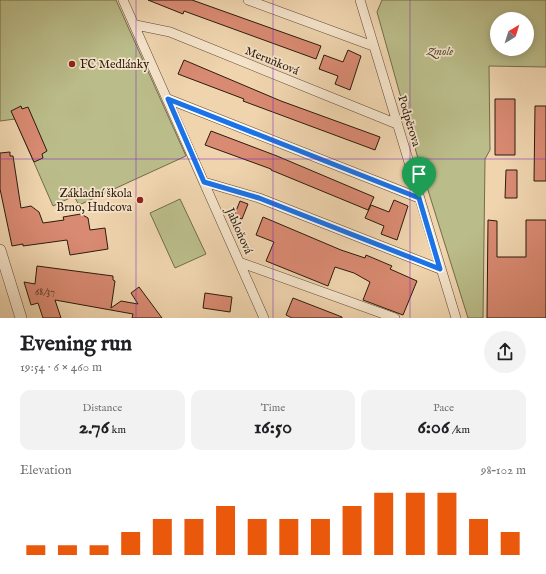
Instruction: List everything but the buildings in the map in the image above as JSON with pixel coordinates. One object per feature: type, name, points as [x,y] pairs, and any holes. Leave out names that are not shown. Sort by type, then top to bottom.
[{"type":"street","name":"Jabloňová","points":[[124,0],[264,318]]},
{"type":"street","points":[[248,0],[374,46]]},
{"type":"street","name":"Podpěrova","points":[[360,0],[456,318]]},
{"type":"street","name":"Meruňková","points":[[136,25],[170,32],[397,124]]},
{"type":"street","points":[[168,99],[419,198]]},
{"type":"street","points":[[204,182],[259,198],[440,269]]},
{"type":"street","points":[[0,250],[21,318]]},
{"type":"street","points":[[239,262],[395,318]]},
{"type":"green space","name":"FC Medlánky","points":[[0,0],[116,0],[186,156],[79,205],[74,196],[53,206],[15,119],[0,121]]},
{"type":"green space","name":"Zmole","points":[[382,0],[546,0],[546,67],[489,66],[490,150],[485,159],[483,318],[468,318],[417,155],[377,12]]},
{"type":"green space","points":[[180,199],[206,254],[175,268],[150,213]]},
{"type":"place","name":"FC Medlánky","points":[[72,64]]},
{"type":"place","name":"Základní škola Brno, Hudcova","points":[[140,200]]},
{"type":"route","points":[[168,99],[419,198],[440,269],[259,198],[204,182],[168,99]]}]
